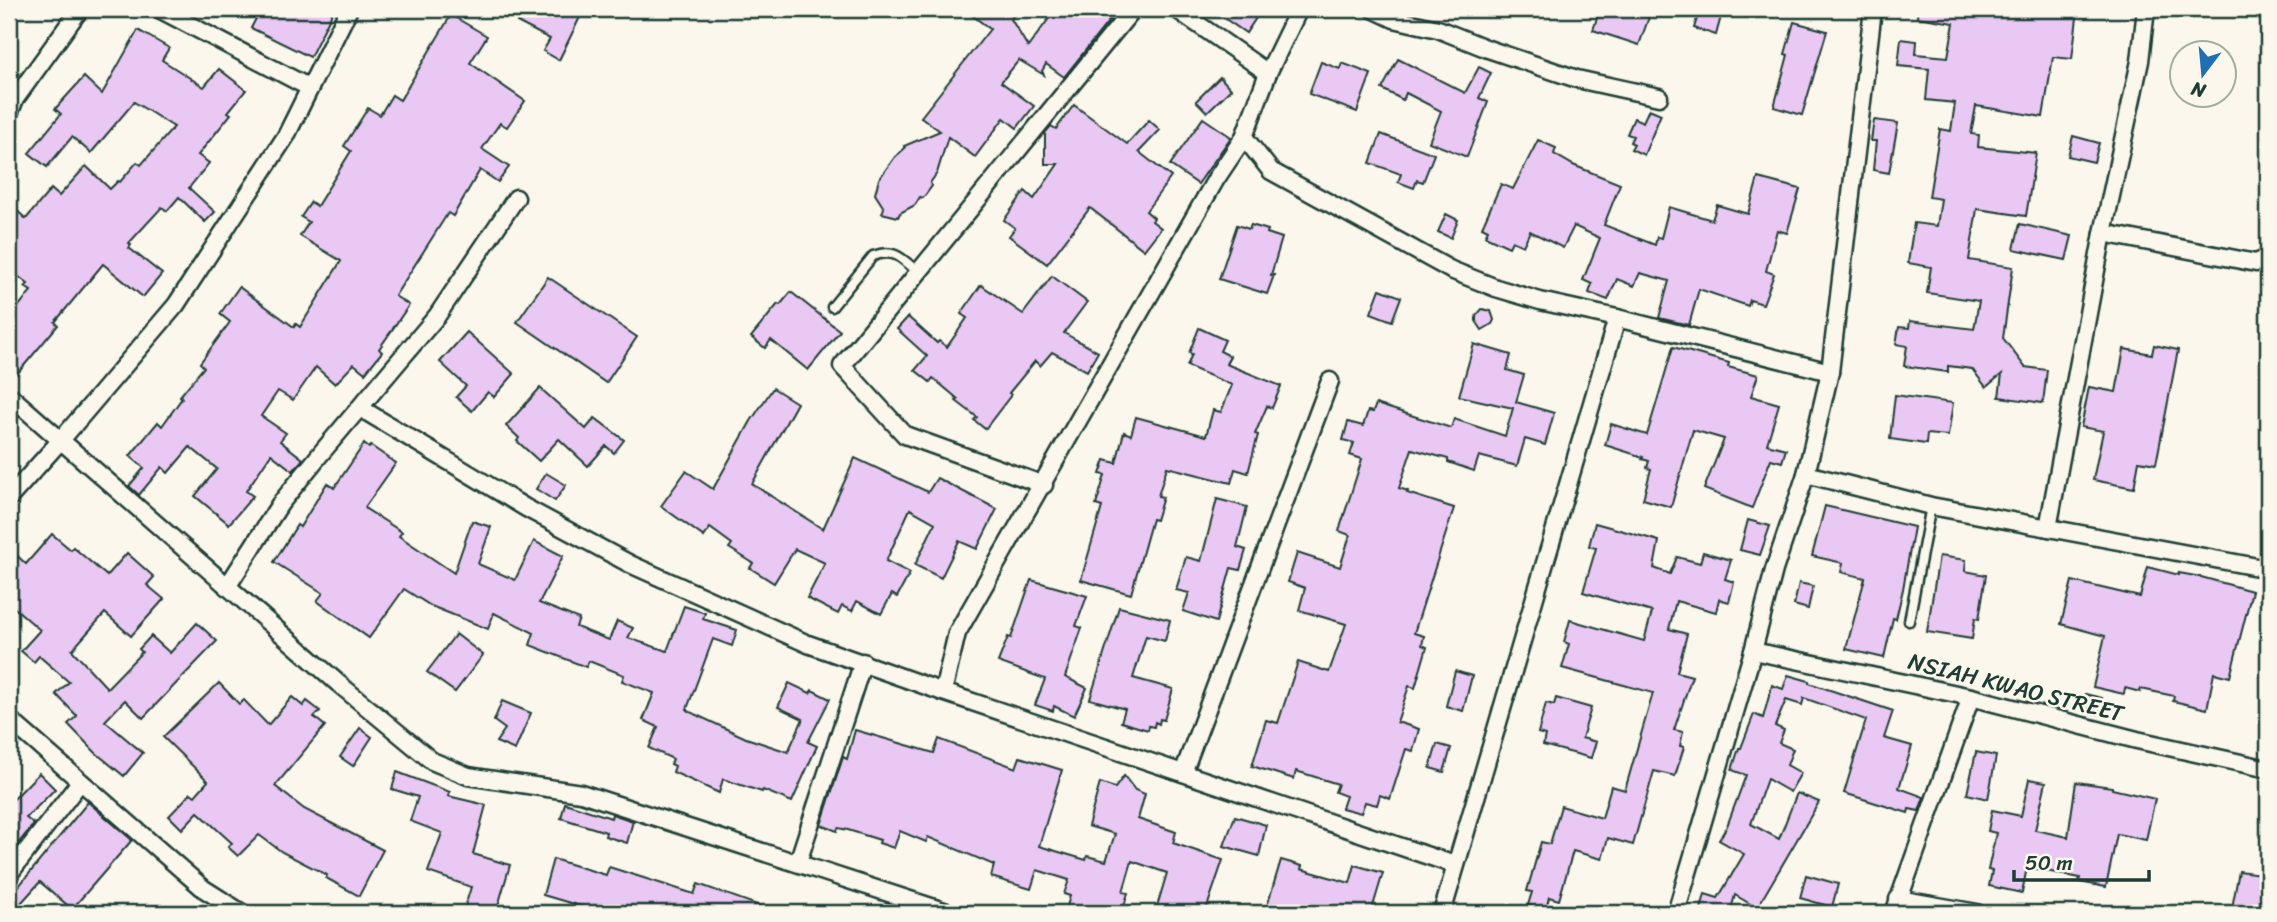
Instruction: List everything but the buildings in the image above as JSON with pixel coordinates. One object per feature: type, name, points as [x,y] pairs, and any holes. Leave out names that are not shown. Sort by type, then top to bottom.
[{"type":"street","points":[[11,103],[82,9]]},
{"type":"street","points":[[159,9],[310,88]]},
{"type":"street","points":[[9,498],[176,305],[286,136],[349,9]]},
{"type":"street","points":[[1044,485],[905,435],[842,366],[1133,9]]},
{"type":"street","points":[[1176,9],[1268,73]]},
{"type":"street","points":[[943,692],[957,633],[1044,485],[1216,179],[1244,137],[1268,73],[1299,9]]},
{"type":"street","points":[[1373,9],[1394,19],[1438,29],[1577,79],[1659,97]]},
{"type":"street","points":[[1676,913],[1774,570],[1806,474],[1830,372],[1874,9]]},
{"type":"street","points":[[2048,528],[2103,233],[2140,61],[2146,9]]},
{"type":"street","points":[[1244,137],[1271,171],[1451,270],[1496,288],[1540,301],[1830,372]]},
{"type":"street","points":[[227,587],[280,504],[437,316],[516,198]]},
{"type":"street","points":[[2103,233],[2256,262],[2268,258]]},
{"type":"street","points":[[1442,913],[1617,318]]},
{"type":"street","points":[[1183,774],[1329,381]]},
{"type":"street","points":[[9,395],[227,587],[432,761],[468,776],[581,793],[950,913]]},
{"type":"street","points":[[360,408],[526,508],[631,564],[808,644],[1455,865]]},
{"type":"street","points":[[1806,474],[1931,506],[2268,569]]},
{"type":"street","name":"NSIAH KWAO STREET","points":[[1753,651],[1971,697],[2137,740],[2268,769]]},
{"type":"street","points":[[798,862],[863,662]]},
{"type":"street","points":[[1971,697],[1896,906],[1977,913]]},
{"type":"street","points":[[9,719],[204,889],[242,913]]},
{"type":"street","points":[[9,874],[80,782]]},
{"type":"lane","points":[[832,307],[873,256],[883,252],[895,253],[919,272]]},
{"type":"lane","points":[[1909,621],[1931,506]]}]
